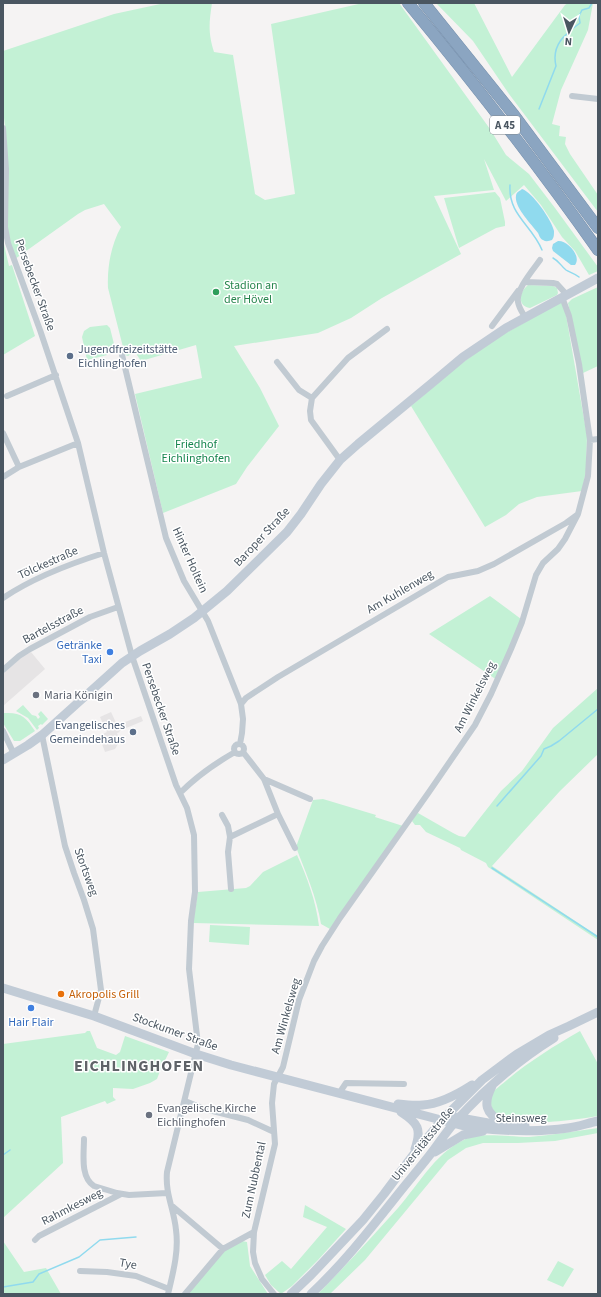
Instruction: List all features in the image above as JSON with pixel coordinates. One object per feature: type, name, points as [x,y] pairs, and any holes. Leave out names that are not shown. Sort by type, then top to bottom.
[{"type":"highway","name":"A 45","points":[[408,3],[457,62],[525,150],[598,250]]},
{"type":"highway","name":"A 45","points":[[424,3],[514,115],[598,228]]},
{"type":"main road","name":"Baroper Straße","points":[[3,760],[42,735],[110,673],[132,656],[176,630],[202,612],[227,591],[287,532],[340,460],[463,357],[493,336],[525,317],[598,278]]},
{"type":"main road","name":"Stockumer Straße","points":[[3,988],[94,1016],[196,1054],[231,1065],[456,1120]]},
{"type":"main road","name":"Universitätsstraße","points":[[291,1294],[363,1220],[444,1118],[482,1080],[517,1054],[549,1035],[598,1012]]},
{"type":"main road","name":"Universitätsstraße","points":[[311,1294],[358,1244],[430,1155],[456,1120],[497,1080],[542,1046],[560,1035],[569,1026]]},
{"type":"main road","points":[[397,1106],[432,1104],[454,1095],[482,1080]]},
{"type":"main road","points":[[497,1080],[488,1095],[487,1107],[493,1116],[506,1124]]},
{"type":"main road","name":"Universitätsstraße","points":[[397,1106],[411,1118],[418,1128],[419,1138],[414,1154]]},
{"type":"main road","name":"Steinsweg","points":[[456,1120],[540,1126],[598,1121]]},
{"type":"main road","name":"Steinsweg","points":[[456,1120],[468,1127],[524,1132],[576,1127],[587,1123]]},
{"type":"main road","points":[[430,1155],[463,1136],[475,1132],[493,1130]]},
{"type":"street","points":[[572,96],[598,98]]},
{"type":"street","name":"Persebecker Straße","points":[[3,128],[6,169],[5,227],[8,243],[56,375],[78,443],[104,553],[132,656],[180,794],[187,808],[194,834],[195,892],[189,954],[190,983],[198,1044],[167,1175],[167,1193],[176,1226],[177,1239],[175,1264],[169,1292]]},
{"type":"street","points":[[492,326],[540,260]]},
{"type":"street","points":[[523,285],[557,284],[564,296]]},
{"type":"street","points":[[523,285],[518,296],[518,303],[525,317]]},
{"type":"street","name":"Am Winkelsweg","points":[[277,1077],[283,1067],[299,1000],[322,946],[475,725],[491,694],[522,622],[536,575],[543,563],[558,549],[565,539],[578,514],[588,476],[590,440],[579,364],[564,296]]},
{"type":"street","points":[[340,460],[311,420],[310,411],[312,398],[348,358],[387,329]]},
{"type":"street","name":"Hinter Holtein","points":[[122,355],[166,538],[184,581],[208,620],[241,704],[243,719],[240,744]]},
{"type":"street","points":[[277,362],[299,390],[312,398]]},
{"type":"street","points":[[7,396],[56,375]]},
{"type":"street","points":[[3,433],[19,467]]},
{"type":"street","points":[[590,440],[598,439]]},
{"type":"street","points":[[3,477],[19,467],[78,443]]},
{"type":"street","name":"Am Kuhlenweg","points":[[241,704],[246,698],[278,677],[441,581],[454,576],[478,571],[494,564],[566,523],[578,514]]},
{"type":"street","name":"Tölckestraße","points":[[3,598],[47,574],[104,553]]},
{"type":"street","name":"Bartelsstraße","points":[[3,670],[29,649],[90,617],[118,608]]},
{"type":"street","points":[[3,731],[14,754]]},
{"type":"street","name":"Stortsweg","points":[[42,735],[65,846],[87,907],[93,929],[101,990],[94,1016]]},
{"type":"street","name":"Hinter Holtein","points":[[234,752],[235,746],[240,744]]},
{"type":"street","name":"Hinter Holtein","points":[[240,744],[244,748],[243,752],[264,779],[278,814],[295,848]]},
{"type":"street","name":"Hinter Holtein","points":[[180,794],[196,778],[216,762],[234,752],[239,754],[243,752]]},
{"type":"street","name":"Hinter Holtein","points":[[264,779],[310,799]]},
{"type":"street","points":[[230,837],[278,814]]},
{"type":"street","points":[[222,815],[228,826],[230,837],[228,852],[231,889]]},
{"type":"street","name":"Zum Nubbental","points":[[274,1294],[262,1279],[255,1263],[253,1252],[254,1232],[274,1147],[272,1098],[274,1084],[277,1077]]},
{"type":"street","points":[[340,1092],[346,1083],[404,1084]]},
{"type":"street","name":"Zum Nubbental","points":[[185,1101],[205,1109],[244,1118],[274,1132]]},
{"type":"street","name":"Rahmkesweg","points":[[84,1139],[84,1174],[87,1180],[94,1186],[121,1194],[130,1195],[167,1193]]},
{"type":"street","name":"Rahmkesweg","points":[[35,1240],[39,1236],[121,1194]]},
{"type":"street","points":[[170,1204],[223,1249]]},
{"type":"street","name":"Zum Nubbental","points":[[185,1294],[223,1249],[254,1232]]},
{"type":"street","name":"Tye","points":[[80,1271],[107,1272],[136,1276],[169,1292]]},
{"type":"shaded area","name":"Maria Königin","points":[[31,652],[45,669],[3,706],[3,674],[23,656]]},
{"type":"shaded area","points":[[111,712],[117,725],[141,716],[143,721],[119,731],[120,732],[117,733],[121,743],[118,744],[115,749],[105,752],[99,736],[107,732],[100,717]]},
{"type":"green space","name":"Friedhof Eichlinghofen","points":[[165,3],[212,3],[210,28],[212,45],[214,52],[233,55],[255,194],[265,200],[295,194],[271,24],[363,3],[399,3],[490,129],[506,155],[529,174],[598,267],[598,271],[589,275],[575,251],[562,237],[541,205],[524,185],[506,201],[484,159],[494,190],[434,196],[461,254],[382,298],[351,318],[318,333],[234,346],[260,388],[279,426],[247,467],[236,484],[163,513],[135,394],[202,378],[196,345],[141,361],[135,352],[128,356],[125,355],[108,288],[110,256],[121,227],[104,204],[85,210],[78,214],[15,259],[8,233],[6,134],[3,110],[3,51],[114,14]]},
{"type":"green space","points":[[436,3],[474,3],[512,77],[565,5],[568,3],[593,3],[588,30],[561,90],[552,124],[560,126],[559,136],[566,137],[565,144],[570,154],[598,195],[598,212],[509,94],[473,41]]},
{"type":"green space","points":[[495,192],[500,198],[505,226],[496,228],[459,248],[444,198]]},
{"type":"green space","points":[[3,240],[9,266],[12,265],[35,336],[3,355]]},
{"type":"green space","points":[[528,285],[553,286],[557,288],[558,293],[557,295],[530,308],[526,307],[521,302],[521,295]]},
{"type":"green space","points":[[598,287],[598,366],[583,373],[568,303],[572,299]]},
{"type":"green space","points":[[559,303],[562,303],[566,315],[587,436],[586,471],[582,491],[537,497],[519,504],[506,515],[485,527],[411,406],[458,366],[495,339]]},
{"type":"green space","points":[[107,325],[110,328],[115,348],[107,350],[107,355],[87,360],[82,337],[84,331],[90,327]]},
{"type":"green space","points":[[490,596],[521,619],[497,680],[429,634]]},
{"type":"green space","points":[[598,688],[598,754],[560,791],[492,866],[598,936],[598,940],[488,867],[486,863],[461,850],[460,848],[426,832],[420,825],[415,825],[412,821],[418,813],[453,833],[465,837],[501,791],[522,771],[553,728]]},
{"type":"green space","points":[[23,705],[38,719],[40,717],[38,714],[41,711],[48,719],[42,725],[41,724],[38,726],[39,728],[37,730],[28,718],[16,711]]},
{"type":"green space","points":[[4,713],[15,713],[22,716],[29,722],[35,731],[20,741],[14,741],[3,723]]},
{"type":"green space","points":[[323,799],[376,815],[375,817],[403,826],[330,929],[321,924],[314,895],[296,847],[313,800]]},
{"type":"green space","points":[[297,855],[311,889],[319,926],[193,923],[198,892],[246,888],[250,886],[263,872]]},
{"type":"green space","points":[[210,925],[250,927],[249,945],[209,942]]},
{"type":"green space","points":[[90,1031],[97,1048],[116,1055],[120,1052],[125,1036],[169,1052],[157,1079],[133,1089],[113,1088],[113,1097],[116,1100],[107,1104],[105,1101],[61,1117],[63,1163],[3,1218],[3,1044],[85,1033]]},
{"type":"green space","points":[[580,1031],[598,1064],[598,1116],[574,1120],[521,1122],[506,1119],[495,1113],[491,1104],[491,1095],[494,1091],[533,1060]]},
{"type":"green space","points":[[598,1128],[598,1133],[555,1141],[483,1143],[466,1148],[448,1160],[365,1260],[330,1294],[318,1294],[398,1208],[430,1167],[449,1149],[459,1142],[477,1136],[492,1135],[529,1137]]},
{"type":"green space","points":[[305,1205],[346,1229],[292,1286],[281,1294],[271,1285],[265,1275],[282,1261],[291,1269],[327,1227],[303,1217]]},
{"type":"green space","points":[[3,1241],[24,1272],[46,1268],[61,1294],[3,1294]]},
{"type":"green space","points":[[242,1241],[247,1242],[250,1266],[268,1294],[186,1294],[226,1249]]},
{"type":"green space","points":[[558,1261],[574,1269],[563,1287],[547,1280]]},
{"type":"water","points":[[522,189],[531,195],[550,220],[554,231],[552,240],[544,241],[541,239],[520,210],[516,200],[516,195]]},
{"type":"water","points":[[558,241],[565,243],[575,253],[577,261],[575,265],[571,265],[553,251],[553,244]]},
{"type":"waterway","points":[[539,109],[556,66],[555,59],[557,46],[564,36],[580,23],[579,16],[582,10],[589,8],[592,3]]},
{"type":"waterway","points":[[510,185],[510,195],[513,204],[538,241],[542,250]]},
{"type":"waterway","points":[[553,258],[566,270],[579,277]]},
{"type":"waterway","points":[[497,806],[541,756],[544,749],[559,741],[598,709]]},
{"type":"waterway","points":[[492,868],[598,937]]},
{"type":"waterway","points":[[3,1155],[10,1150]]},
{"type":"waterway","points":[[3,1287],[33,1282],[39,1274],[79,1257],[100,1240],[136,1237]]},
{"type":"place","name":"Stadion an der Hövel","points":[[216,292]]},
{"type":"place","name":"Jugendfreizeitstätte Eichlinghofen","points":[[70,356]]},
{"type":"place","name":"Getränke Taxi","points":[[110,652]]},
{"type":"place","name":"Maria Königin","points":[[36,695]]},
{"type":"place","name":"Evangelisches Gemeindehaus","points":[[133,732]]},
{"type":"place","name":"Akropolis Grill","points":[[61,994]]},
{"type":"place","name":"Hair Flair","points":[[31,1008]]},
{"type":"place","name":"Evangelische Kirche Eichlinghofen","points":[[149,1115]]},
{"type":"district","name":"EICHLINGHOFEN","points":[[139,1066]]}]
